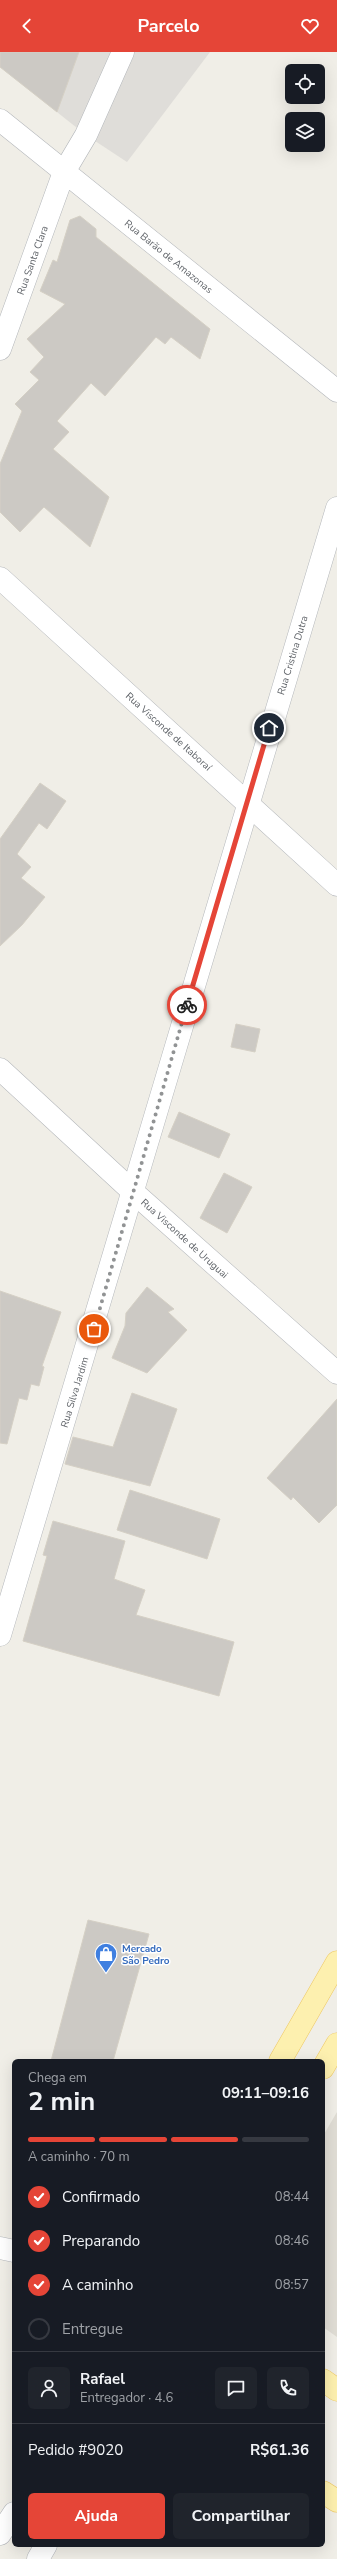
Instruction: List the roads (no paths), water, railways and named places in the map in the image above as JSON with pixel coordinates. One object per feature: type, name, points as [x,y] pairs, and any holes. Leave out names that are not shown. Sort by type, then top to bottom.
[{"type":"main road","points":[[281,2059],[337,1962]]},
{"type":"main road","points":[[325,2065],[337,2044]]},
{"type":"main road","points":[[325,2381],[337,2390]]},
{"type":"main road","points":[[325,2493],[337,2501]]},
{"type":"street","name":"Rua Santa Clara","points":[[0,349],[64,172],[86,135],[123,52]]},
{"type":"street","name":"Rua Barão de Amazonas","points":[[0,120],[337,391]]},
{"type":"street","name":"Rua Cristina Dutra","points":[[247,802],[337,508]]},
{"type":"street","name":"Rua Visconde de Itaboraí","points":[[0,578],[337,885]]},
{"type":"street","name":"Rua Silva Jardim","points":[[0,1635],[108,1283],[132,1191],[247,802]]},
{"type":"street","name":"Rua Visconde de Uruguai","points":[[0,1069],[132,1191],[337,1373]]},
{"type":"street","points":[[0,2248],[12,2251]]},
{"type":"street","points":[[0,2534],[12,2516]]},
{"type":"street","points":[[38,2559],[45,2547]]},
{"type":"place","name":"Mercado São Pedro","points":[[106,1974]]}]
